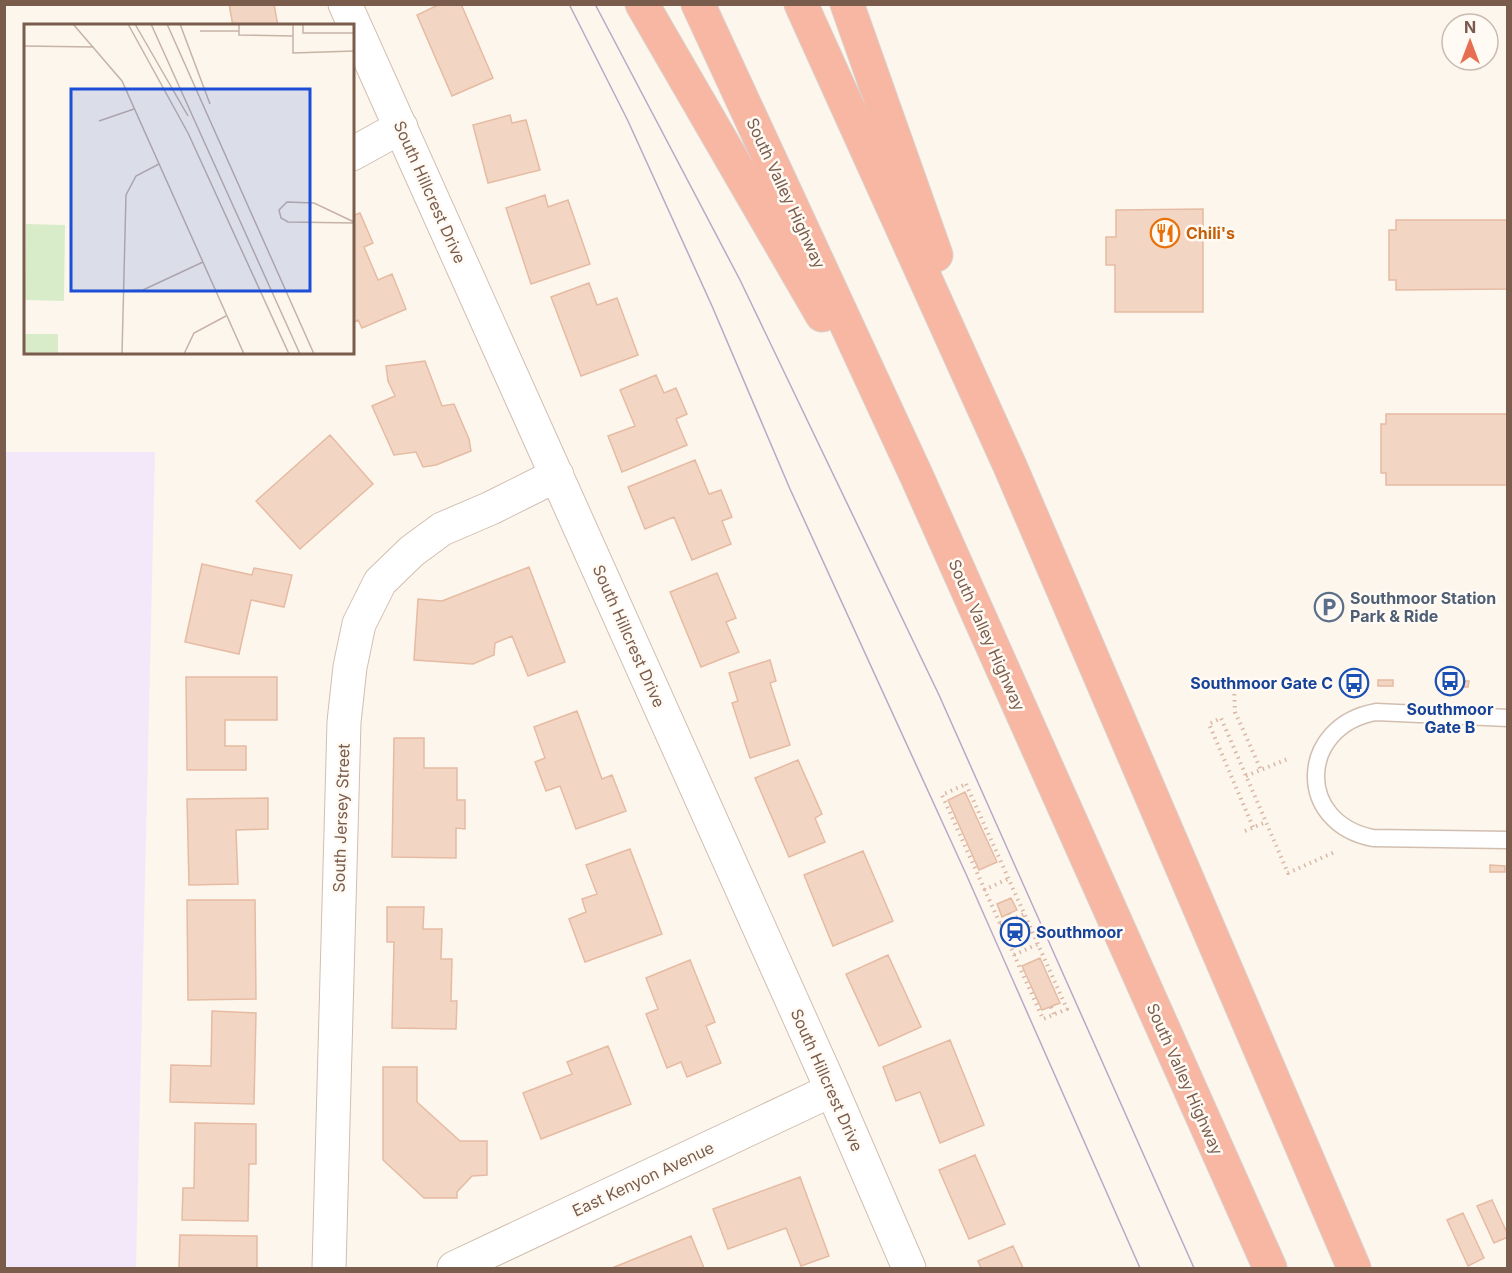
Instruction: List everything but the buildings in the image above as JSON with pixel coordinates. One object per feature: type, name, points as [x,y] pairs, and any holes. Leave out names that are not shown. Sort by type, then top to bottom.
[{"type":"highway","points":[[642,4],[916,477]]},
{"type":"highway","name":"South Valley Highway","points":[[698,4],[916,477],[1270,1269]]},
{"type":"highway","points":[[801,4],[1010,466],[1354,1269]]},
{"type":"highway","points":[[847,4],[1010,466]]},
{"type":"street","name":"South Hillcrest Drive","points":[[345,4],[832,1090],[909,1269]]},
{"type":"street","points":[[354,153],[401,127]]},
{"type":"street","name":"South Jersey Street","points":[[329,1269],[344,722],[350,667],[359,624],[381,582],[412,551],[442,529],[491,508],[557,475]]},
{"type":"street","name":"East Kenyon Avenue","points":[[454,1269],[832,1090]]},
{"type":"lane","points":[[1508,718],[1376,712],[1363,714],[1335,729],[1324,744],[1316,773],[1318,792],[1328,813],[1348,831],[1361,836],[1508,840]]},
{"type":"path","points":[[1234,688],[1235,712],[1261,770]]},
{"type":"path","points":[[1253,827],[1209,724],[1221,718],[1288,873],[1337,851]]},
{"type":"path","points":[[1246,776],[1290,758]]},
{"type":"path","points":[[966,784],[1008,879],[1067,1009],[1043,1019],[942,795],[966,784]]},
{"type":"path","points":[[1245,831],[1266,822]]},
{"type":"path","points":[[984,890],[1008,879]]},
{"type":"path","points":[[1009,913],[1015,926]]},
{"type":"path","points":[[1000,925],[1024,914]]},
{"type":"path","points":[[1014,955],[1038,944]]},
{"type":"path","points":[[1051,1007],[1054,1014]]},
{"type":"shaded area","points":[[5,452],[155,452],[136,1268],[5,1268]]},
{"type":"tram line","points":[[569,4],[628,121],[712,306],[790,489],[966,874],[1140,1268]]},
{"type":"tram line","points":[[595,4],[740,280],[939,695],[1194,1268]]},
{"type":"place","name":"Chili's","points":[[1165,233]]},
{"type":"place","name":"Southmoor Station Park & Ride","points":[[1329,607]]},
{"type":"place","name":"Southmoor Gate B","points":[[1450,681]]},
{"type":"place","name":"Southmoor Gate C","points":[[1354,683]]},
{"type":"place","name":"Southmoor","points":[[1015,932]]}]
